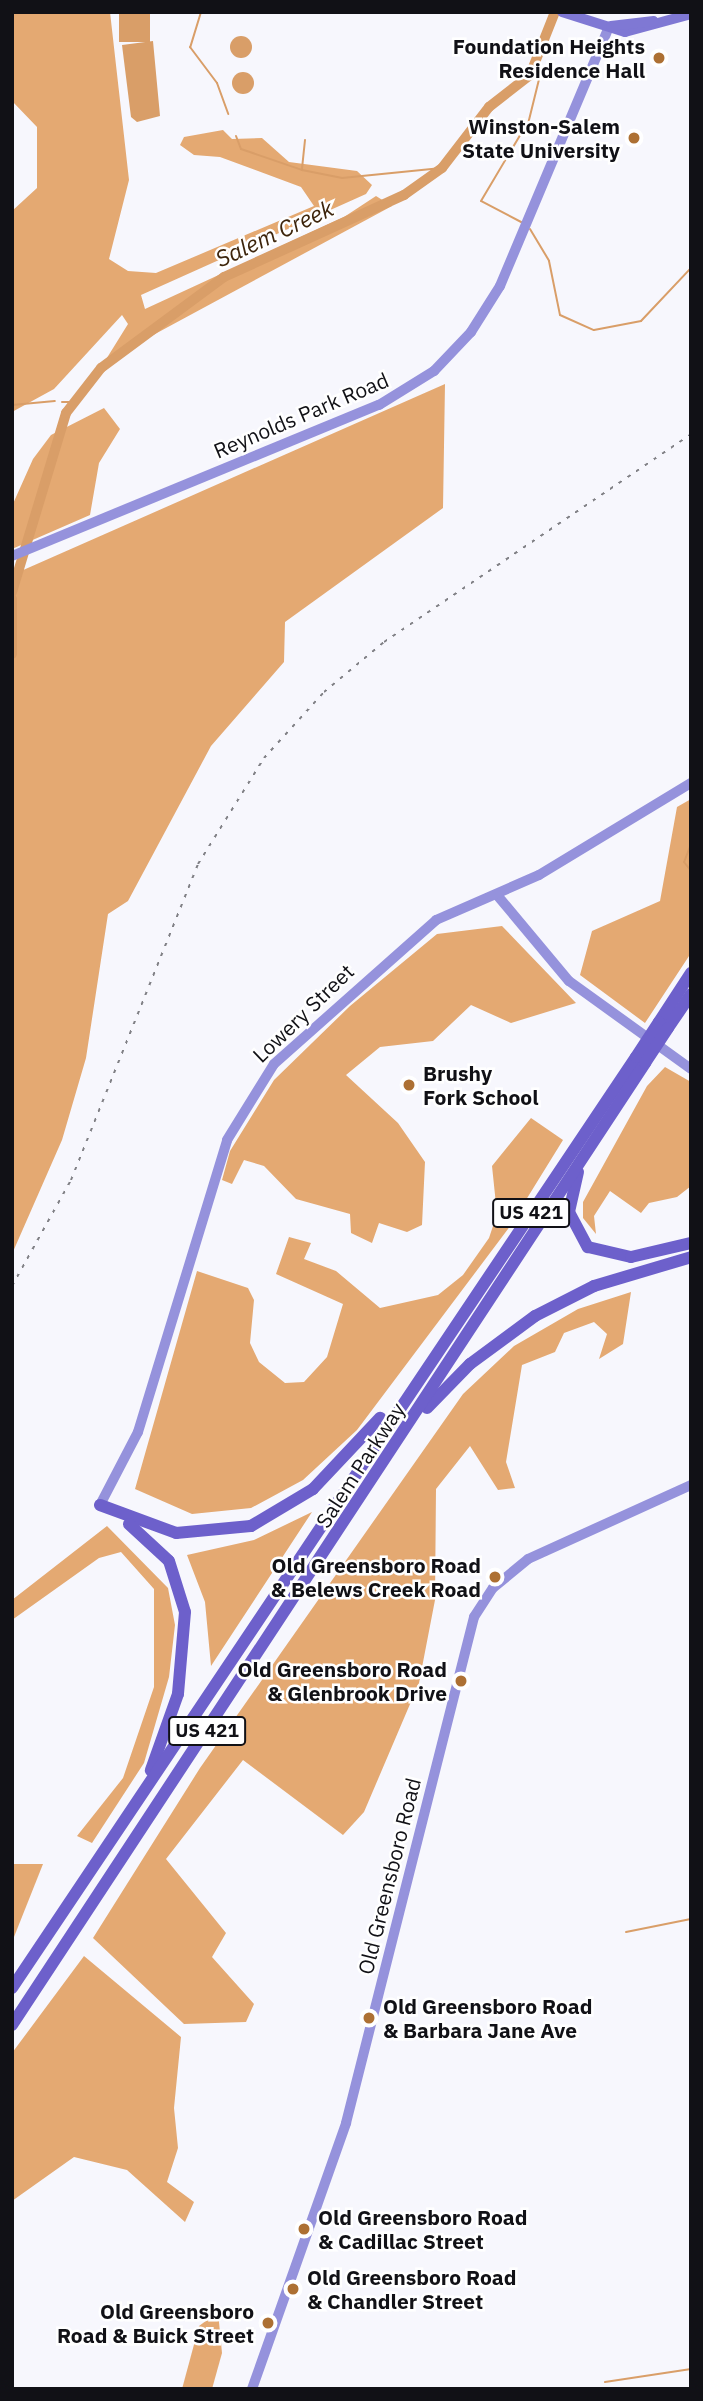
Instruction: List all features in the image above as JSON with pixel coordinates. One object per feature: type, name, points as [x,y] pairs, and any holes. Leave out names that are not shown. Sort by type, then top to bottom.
[{"type":"highway","name":"Salem Parkway","points":[[12,1988],[423,1367],[664,1025],[691,973]]},
{"type":"highway","name":"Salem Parkway","points":[[664,1025],[691,995]]},
{"type":"highway","name":"Salem Parkway","points":[[12,2025],[401,1437],[586,1152],[640,1060]]},
{"type":"highway","points":[[586,1152],[568,1206],[574,1231],[588,1247],[622,1257],[691,1243]]},
{"type":"highway","points":[[401,1437],[470,1364],[534,1316],[594,1286],[691,1257]]},
{"type":"highway","points":[[100,1505],[188,1535],[261,1522],[336,1469],[423,1367]]},
{"type":"highway","points":[[100,1505],[163,1553],[186,1612],[174,1710],[135,1804]]},
{"type":"main road","points":[[562,12],[609,27],[640,30],[691,14]]},
{"type":"main road","points":[[609,27],[680,12]]},
{"type":"main road","name":"Reynolds Park Road","points":[[12,556],[404,392],[471,332],[520,241],[609,27]]},
{"type":"main road","name":"Lowery Street","points":[[100,1505],[138,1432],[220,1156],[252,1092],[311,1026],[428,926],[497,895],[691,783]]},
{"type":"main road","points":[[497,895],[569,981],[691,1069]]},
{"type":"main road","name":"Old Greensboro Road","points":[[252,2389],[346,2123],[474,1617],[493,1588],[528,1559],[691,1485]]},
{"type":"shaded area","points":[[12,12],[110,12],[129,180],[109,259],[128,271],[156,273],[314,206],[301,187],[220,157],[194,155],[180,145],[184,137],[223,130],[232,139],[262,138],[289,162],[357,171],[372,185],[366,194],[141,295],[145,309],[344,217],[376,196],[392,206],[105,361],[128,324],[122,315],[54,389],[12,412],[12,211],[37,188],[37,127],[12,101]]},
{"type":"shaded area","points":[[119,12],[150,12],[150,42],[119,42]]},
{"type":"shaded area","points":[[241,36],[249,39],[252,47],[249,55],[241,58],[233,55],[230,47],[233,39]]},
{"type":"shaded area","points":[[153,41],[160,116],[137,122],[131,117],[122,45]]},
{"type":"shaded area","points":[[243,72],[251,75],[254,83],[251,91],[243,94],[235,91],[232,83],[235,75]]},
{"type":"shaded area","points":[[445,384],[443,508],[285,622],[284,662],[211,746],[128,901],[108,914],[86,1058],[62,1140],[12,1254],[12,585],[21,571]]},
{"type":"shaded area","points":[[104,408],[120,429],[99,463],[90,515],[12,549],[12,506],[33,459],[51,435]]},
{"type":"shaded area","points":[[691,799],[691,953],[645,1023],[580,975],[592,931],[660,901],[677,807]]},
{"type":"shaded area","points":[[502,926],[576,1003],[511,1023],[471,1005],[433,1041],[380,1047],[346,1075],[398,1123],[425,1162],[422,1225],[407,1232],[379,1223],[372,1243],[351,1233],[350,1214],[296,1199],[264,1166],[244,1160],[232,1184],[222,1180],[230,1151],[274,1080],[350,1006],[437,934]]},
{"type":"shaded area","points":[[665,1067],[691,1082],[691,1186],[677,1197],[649,1203],[641,1213],[610,1191],[594,1216],[596,1234],[583,1218],[583,1202],[647,1086]]},
{"type":"shaded area","points":[[531,1118],[563,1140],[508,1229],[357,1430],[303,1480],[251,1508],[192,1514],[135,1489],[197,1271],[248,1288],[254,1300],[250,1343],[259,1362],[285,1383],[304,1382],[327,1357],[343,1304],[276,1274],[289,1237],[311,1243],[304,1259],[336,1271],[380,1308],[438,1295],[463,1275],[489,1238],[497,1214],[492,1166]]},
{"type":"shaded area","points":[[631,1292],[623,1344],[599,1359],[607,1334],[594,1322],[564,1333],[555,1352],[522,1365],[506,1462],[515,1488],[498,1490],[470,1446],[436,1489],[435,1600],[419,1683],[364,1812],[343,1835],[243,1760],[166,1859],[226,1933],[212,1957],[254,2004],[246,2022],[184,2024],[93,1938],[200,1768],[463,1394],[514,1346],[578,1309]]},
{"type":"shaded area","points":[[312,1512],[211,1666],[205,1602],[187,1555],[254,1540]]},
{"type":"shaded area","points":[[107,1526],[168,1588],[175,1625],[169,1677],[144,1763],[92,1843],[77,1836],[123,1778],[154,1687],[154,1589],[121,1552],[99,1558],[12,1620],[12,1600]]},
{"type":"shaded area","points":[[12,1864],[43,1864],[12,1942]]},
{"type":"shaded area","points":[[84,1956],[181,2037],[174,2108],[178,2148],[167,2182],[194,2202],[185,2222],[127,2170],[74,2157],[12,2201],[12,2053]]},
{"type":"shaded area","points":[[218,2312],[222,2353],[212,2389],[182,2389],[199,2326]]},
{"type":"waterway","points":[[201,12],[190,47],[217,83],[228,114]]},
{"type":"waterway","name":"Salem Creek","points":[[12,592],[66,413],[101,368],[224,277],[404,195],[442,168],[489,107],[530,75],[555,12]]},
{"type":"waterway","points":[[523,223],[481,201],[529,120],[541,71],[534,59]]},
{"type":"waterway","points":[[236,136],[241,149],[302,170]]},
{"type":"waterway","points":[[305,140],[302,170],[342,178],[442,168]]},
{"type":"waterway","points":[[530,229],[549,261],[560,315],[594,330],[641,321],[691,268]]},
{"type":"waterway","points":[[12,405],[55,401]]},
{"type":"waterway","points":[[62,402],[73,402]]},
{"type":"waterway","name":"Salem Creek","points":[[12,599],[12,654]]},
{"type":"waterway","points":[[691,844],[684,862],[691,871]]},
{"type":"waterway","points":[[626,1932],[691,1919]]},
{"type":"waterway","points":[[605,2382],[691,2369]]},
{"type":"railway","points":[[12,1286],[71,1180],[198,864],[264,758],[324,692],[384,642],[691,434]]},
{"type":"place","name":"Foundation Heights Residence Hall","points":[[659,58]]},
{"type":"place","name":"Winston-Salem State University","points":[[634,138]]},
{"type":"place","name":"Brushy Fork School","points":[[409,1085]]},
{"type":"place","name":"Old Greensboro Road & Belews Creek Road","points":[[495,1577]]},
{"type":"place","name":"Old Greensboro Road & Glenbrook Drive","points":[[461,1681]]},
{"type":"place","name":"Old Greensboro Road & Barbara Jane Ave","points":[[369,2018]]},
{"type":"place","name":"Old Greensboro Road & Cadillac Street","points":[[304,2229]]},
{"type":"place","name":"Old Greensboro Road & Chandler Street","points":[[293,2289]]},
{"type":"place","name":"Old Greensboro Road & Buick Street","points":[[268,2323]]}]
